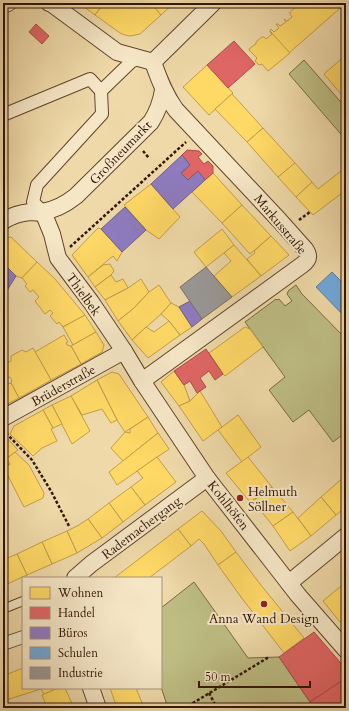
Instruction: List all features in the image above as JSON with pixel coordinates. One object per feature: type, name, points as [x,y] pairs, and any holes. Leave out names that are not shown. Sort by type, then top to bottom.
[{"type":"street","points":[[3,5],[8,3]]},
{"type":"street","points":[[49,3],[117,52],[145,60],[163,90]]},
{"type":"street","points":[[101,91],[131,62],[145,60],[213,3]]},
{"type":"street","points":[[3,115],[90,79],[101,91],[102,114],[37,185],[33,202],[43,212]]},
{"type":"street","name":"Markusstraße","points":[[142,381],[302,265],[307,261],[308,257],[308,253],[305,249],[280,221],[169,102],[163,90]]},
{"type":"street","name":"Großneumarkt","points":[[3,220],[20,214],[51,210],[64,205],[76,196],[151,122],[161,103],[163,90]]},
{"type":"street","name":"Thielbek","points":[[43,212],[52,234],[58,258],[91,302],[124,351]]},
{"type":"street","name":"Kohlhöfen","points":[[124,351],[142,381],[207,478],[289,583],[346,650]]},
{"type":"street","name":"Brüderstraße","points":[[3,418],[124,351]]},
{"type":"street","name":"Rademachergang","points":[[76,577],[91,564],[207,478]]},
{"type":"street","points":[[289,583],[346,536]]},
{"type":"street","points":[[3,644],[22,636]]},
{"type":"street","points":[[91,689],[98,708]]},
{"type":"lane","points":[[3,609],[22,601]]},
{"type":"path","points":[[58,258],[197,132]]},
{"type":"path","points":[[3,430],[32,460],[51,491],[69,526]]},
{"type":"path","points":[[191,708],[193,703],[269,657]]},
{"type":"path","points":[[209,693],[218,708]]},
{"type":"green space","points":[[304,60],[346,108],[346,140],[289,74]]},
{"type":"green space","points":[[296,285],[302,294],[346,339],[346,432],[333,442],[309,410],[293,422],[269,390],[285,377],[245,322],[276,299],[279,299],[285,306],[292,301],[287,294],[288,291]]},
{"type":"green space","points":[[194,582],[248,658],[279,657],[314,708],[168,708],[162,689],[162,607]]},
{"type":"building: Wohnen","points":[[79,3],[104,3],[95,15]]},
{"type":"building: Wohnen","points":[[104,3],[151,3],[161,15],[140,34],[130,36],[125,35],[95,15]]},
{"type":"building: Wohnen","points":[[151,3],[174,3],[161,15]]},
{"type":"building: Wohnen","points":[[300,3],[346,3],[289,53],[270,31],[271,29],[274,32],[279,28],[276,24],[280,26],[286,22],[284,19],[287,21],[292,17],[290,12]]},
{"type":"building: Wohnen","points":[[270,31],[290,53],[268,71],[262,64],[259,65],[255,61],[257,58],[249,50],[262,37],[266,39],[272,34]]},
{"type":"building: Wohnen","points":[[346,55],[346,100],[324,74]]},
{"type":"building: Wohnen","points":[[207,65],[233,93],[209,115],[183,87]]},
{"type":"building: Wohnen","points":[[232,94],[263,128],[247,142],[215,109]]},
{"type":"building: Wohnen","points":[[263,128],[295,163],[278,177],[247,142]]},
{"type":"building: Wohnen","points":[[295,163],[312,182],[296,197],[278,177]]},
{"type":"building: Wohnen","points":[[346,167],[346,190],[313,215],[296,197],[312,182],[318,189]]},
{"type":"building: Wohnen","points":[[213,173],[242,205],[222,223],[192,192]]},
{"type":"building: Wohnen","points":[[151,184],[180,217],[159,239],[146,230],[124,205]]},
{"type":"building: Wohnen","points":[[242,205],[271,236],[250,254],[222,223]]},
{"type":"building: Wohnen","points":[[98,228],[101,229],[122,252],[117,261],[113,256],[88,277],[72,255]]},
{"type":"building: Wohnen","points":[[222,229],[234,245],[206,267],[194,252]]},
{"type":"building: Wohnen","points":[[271,236],[289,255],[261,276],[247,259],[255,253],[254,251]]},
{"type":"building: Wohnen","points":[[11,237],[37,262],[22,278],[16,276],[3,263],[3,240]]},
{"type":"building: Wohnen","points":[[234,245],[261,276],[232,297],[214,276],[231,261],[224,253]]},
{"type":"building: Wohnen","points":[[37,262],[55,279],[85,315],[63,327],[59,322],[57,324],[50,316],[53,313],[50,310],[45,314],[35,301],[39,297],[33,290],[30,292],[25,286],[27,284],[22,278]]},
{"type":"building: Wohnen","points":[[110,264],[114,271],[95,287],[88,277],[103,265]]},
{"type":"building: Wohnen","points":[[111,275],[116,282],[123,279],[128,288],[105,300],[95,287]]},
{"type":"building: Wohnen","points":[[141,279],[149,292],[134,308],[118,321],[105,300],[128,288]]},
{"type":"building: Wohnen","points":[[159,285],[171,303],[132,340],[118,321],[134,308],[149,292]]},
{"type":"building: Wohnen","points":[[171,303],[179,307],[192,327],[180,335],[169,321],[161,314]]},
{"type":"building: Wohnen","points":[[85,315],[96,332],[73,345],[63,327]]},
{"type":"building: Wohnen","points":[[169,321],[180,335],[148,358],[132,340],[146,327],[154,332]]},
{"type":"building: Wohnen","points":[[245,327],[250,329],[263,347],[225,376],[209,353]]},
{"type":"building: Wohnen","points":[[96,332],[104,345],[102,352],[81,364],[71,346]]},
{"type":"building: Wohnen","points":[[64,335],[68,342],[66,343],[67,345],[71,346],[81,364],[51,380],[35,352]]},
{"type":"building: Wohnen","points":[[33,348],[51,380],[19,398],[11,383],[12,380],[10,377],[7,378],[3,370],[3,365],[11,361],[11,356],[22,350],[26,352]]},
{"type":"building: Wohnen","points":[[174,371],[184,385],[190,401],[179,406],[161,382]]},
{"type":"building: Wohnen","points":[[112,372],[119,374],[148,417],[125,432],[117,420],[97,380]]},
{"type":"building: Wohnen","points":[[3,375],[8,384],[11,383],[19,398],[3,406]]},
{"type":"building: Wohnen","points":[[97,380],[117,420],[111,423],[102,409],[82,415],[71,396]]},
{"type":"building: Wohnen","points":[[200,391],[222,427],[203,441],[179,406],[190,401]]},
{"type":"building: Wohnen","points":[[71,396],[90,431],[72,444],[52,405]]},
{"type":"building: Wohnen","points":[[52,405],[62,424],[53,428],[43,410]]},
{"type":"building: Wohnen","points":[[43,410],[53,428],[51,429],[57,441],[42,448],[33,456],[10,434],[14,426]]},
{"type":"building: Wohnen","points":[[238,415],[261,447],[242,462],[218,430]]},
{"type":"building: Wohnen","points":[[148,417],[158,433],[123,461],[111,448],[125,432],[130,433],[130,429]]},
{"type":"building: Wohnen","points":[[158,433],[169,449],[117,485],[109,472]]},
{"type":"building: Wohnen","points":[[3,435],[18,450],[6,459],[10,464],[3,469]]},
{"type":"building: Wohnen","points":[[15,452],[29,465],[44,493],[43,498],[24,507],[4,468],[10,464],[6,459]]},
{"type":"building: Wohnen","points":[[157,457],[176,482],[145,505],[131,487],[143,478],[137,471]]},
{"type":"building: Wohnen","points":[[248,457],[272,487],[250,502],[226,473]]},
{"type":"building: Wohnen","points":[[345,476],[346,507],[336,515],[321,497]]},
{"type":"building: Wohnen","points":[[131,487],[145,505],[123,522],[109,503]]},
{"type":"building: Wohnen","points":[[272,487],[293,512],[273,526],[253,501]]},
{"type":"building: Wohnen","points":[[321,497],[336,515],[311,536],[298,518]]},
{"type":"building: Wohnen","points":[[109,503],[123,522],[102,538],[88,519]]},
{"type":"building: Wohnen","points":[[202,511],[221,531],[236,552],[218,565],[199,539],[191,546],[178,529]]},
{"type":"building: Wohnen","points":[[293,512],[311,536],[290,551],[273,526]]},
{"type":"building: Wohnen","points":[[88,519],[102,538],[77,553],[67,531]]},
{"type":"building: Wohnen","points":[[178,529],[191,546],[150,577],[115,577]]},
{"type":"building: Wohnen","points":[[67,531],[77,553],[52,564],[42,542]]},
{"type":"building: Wohnen","points":[[42,542],[52,564],[27,575],[17,554]]},
{"type":"building: Wohnen","points":[[236,552],[304,638],[284,653],[218,565]]},
{"type":"building: Wohnen","points":[[17,554],[27,575],[3,586],[3,560]]},
{"type":"building: Wohnen","points":[[346,582],[346,616],[340,622],[323,601]]},
{"type":"building: Wohnen","points":[[22,668],[22,689],[41,689],[3,701],[3,676]]},
{"type":"building: Wohnen","points":[[41,689],[56,689],[44,695]]},
{"type":"building: Wohnen","points":[[56,689],[65,689],[74,708],[47,708],[42,695]]},
{"type":"building: Wohnen","points":[[110,689],[136,689],[144,708],[117,708]]},
{"type":"building: Handel","points":[[36,24],[49,36],[42,44],[29,32]]},
{"type":"building: Handel","points":[[234,41],[255,64],[228,88],[207,65]]},
{"type":"building: Handel","points":[[187,150],[199,151],[202,154],[198,157],[204,164],[208,161],[213,166],[213,173],[205,180],[198,171],[188,180],[181,173],[190,165],[182,155]]},
{"type":"building: Handel","points":[[206,349],[223,374],[215,380],[209,371],[200,378],[206,387],[197,393],[190,381],[184,385],[174,371]]},
{"type":"building: Handel","points":[[314,632],[346,669],[346,678],[310,702],[279,657]]},
{"type":"building: Handel","points":[[346,678],[346,708],[314,708],[310,702]]},
{"type":"building: Büros","points":[[182,155],[190,165],[181,173],[188,180],[198,171],[205,180],[173,209],[151,184]]},
{"type":"building: Büros","points":[[125,207],[146,230],[122,252],[101,229]]},
{"type":"building: Büros","points":[[3,263],[16,276],[6,292],[3,290]]},
{"type":"building: Büros","points":[[190,301],[202,319],[192,327],[179,307]]},
{"type":"building: Schulen","points":[[332,272],[344,284],[346,283],[346,318],[316,287]]},
{"type":"building: Industrie","points":[[206,267],[232,297],[202,319],[180,287]]},
{"type":"place","name":"Helmuth Söllner","points":[[240,498]]},
{"type":"place","name":"Anna Wand Design","points":[[264,604]]}]
